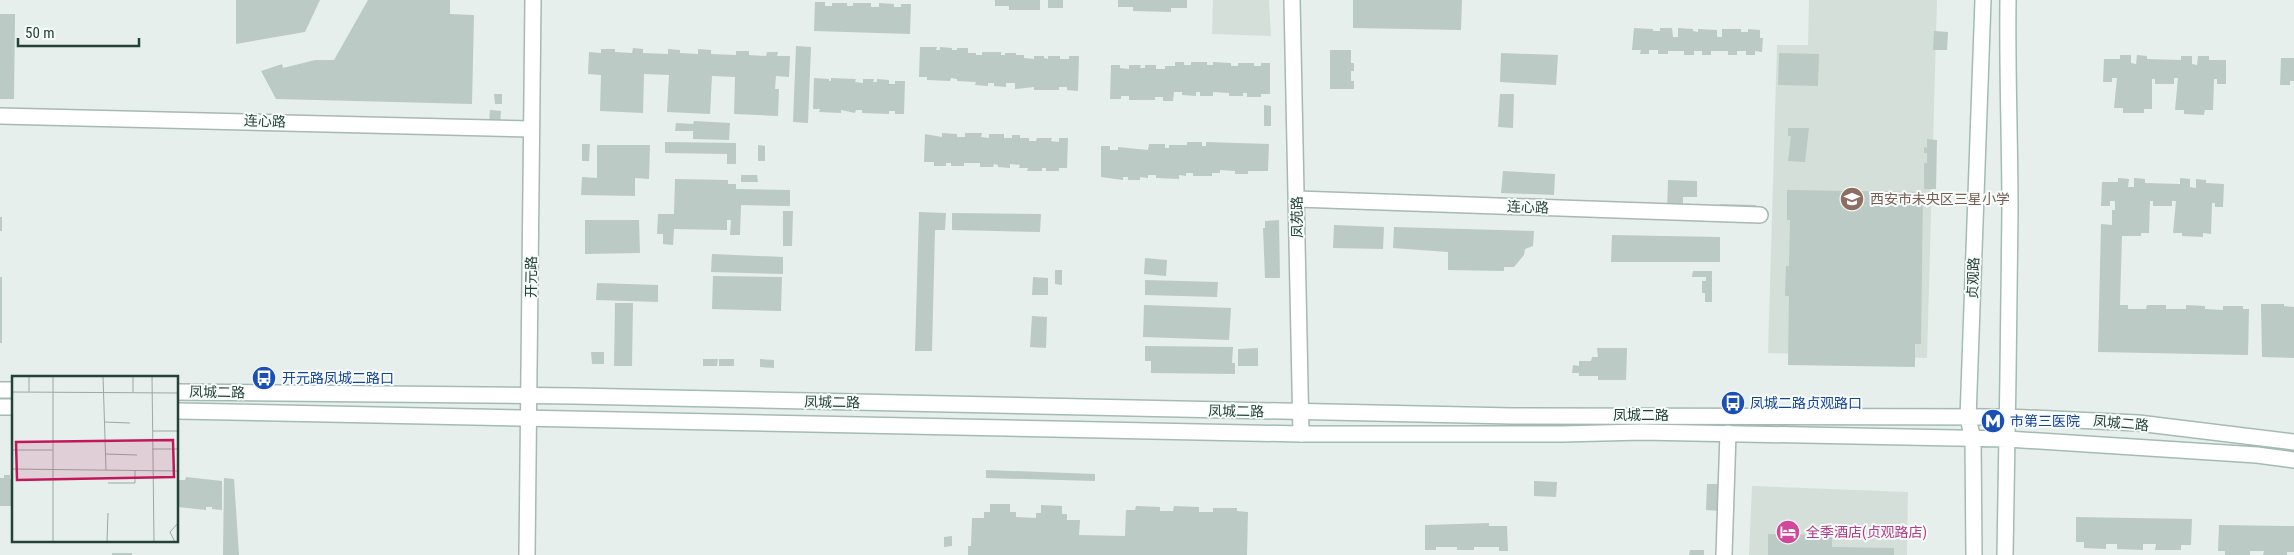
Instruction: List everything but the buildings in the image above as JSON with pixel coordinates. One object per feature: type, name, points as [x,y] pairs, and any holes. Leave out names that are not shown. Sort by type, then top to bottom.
[{"type":"main road","name":"开元路","points":[[527,555],[533,0]]},
{"type":"main road","name":"凤苑路","points":[[1292,0],[1302,434]]},
{"type":"main road","name":"贞观路","points":[[1974,555],[1973,438],[1968,418],[1983,0]]},
{"type":"main road","points":[[2006,555],[2010,131],[2007,79],[2008,0]]},
{"type":"main road","name":"连心路","points":[[0,116],[531,129]]},
{"type":"main road","name":"连心路","points":[[1297,199],[1760,215]]},
{"type":"main road","name":"凤城二路","points":[[179,392],[529,395],[1512,416],[2008,417],[2138,423],[2294,442]]},
{"type":"main road","name":"凤城二路","points":[[179,411],[1302,434],[1562,434],[1642,432],[1973,438],[2257,455],[2294,460]]},
{"type":"main road","points":[[1724,555],[1728,434]]},
{"type":"shaded area","points":[[1213,0],[1269,0],[1271,36],[1212,34]]},
{"type":"shaded area","name":"西安市未央区三星小学","points":[[1809,0],[1937,0],[1927,358],[1768,353],[1777,45],[1808,45]]},
{"type":"shaded area","points":[[1752,486],[1908,492],[1907,555],[1749,555]]},
{"type":"place","name":"西安市未央区三星小学","points":[[1852,199]]},
{"type":"place","name":"开元路凤城二路口","points":[[264,378]]},
{"type":"place","name":"凤城二路贞观路口","points":[[1733,403]]},
{"type":"place","name":"市第三医院","points":[[1993,421]]},
{"type":"place","name":"全季酒店(贞观路店)","points":[[1788,532]]}]
